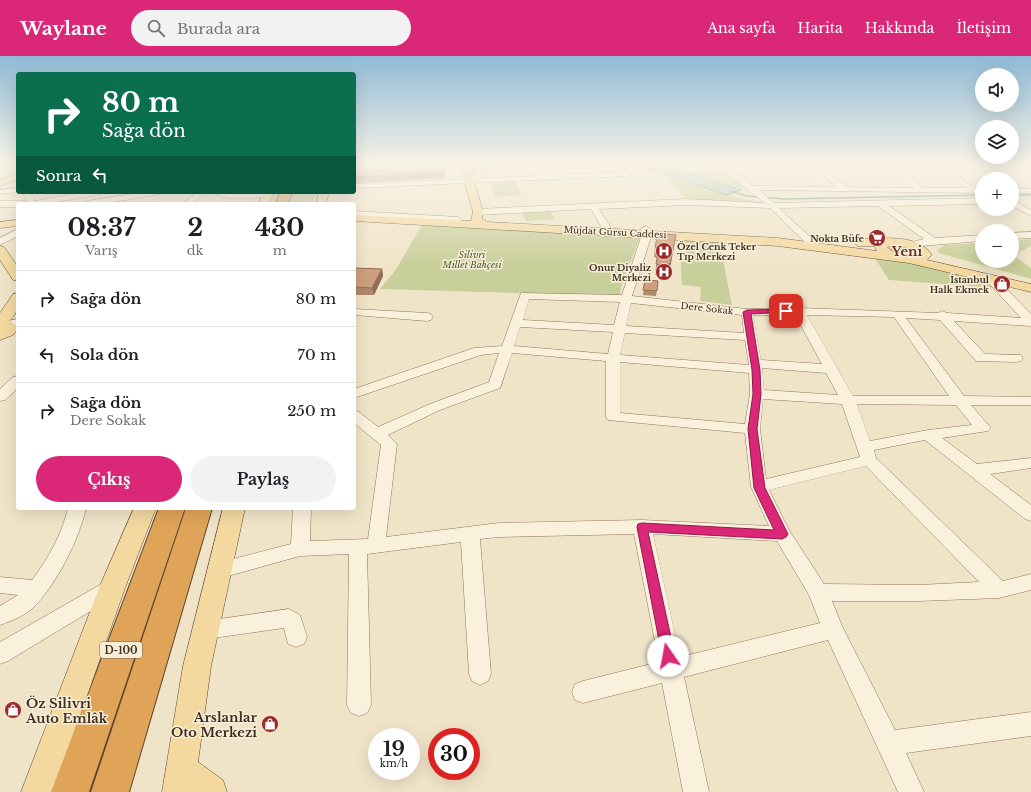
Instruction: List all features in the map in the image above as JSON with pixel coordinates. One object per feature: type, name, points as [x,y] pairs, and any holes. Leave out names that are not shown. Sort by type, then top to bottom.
[{"type":"highway","name":"D-100","points":[[70,792],[171,510]]},
{"type":"highway","name":"D-100","points":[[110,792],[198,510]]},
{"type":"highway","points":[[179,574],[211,510]]},
{"type":"main road","points":[[474,198],[477,213],[476,220],[484,224]]},
{"type":"main road","name":"Müjdat Gürsu Caddesi","points":[[477,213],[482,220],[490,222],[606,228],[778,242],[903,258]]},
{"type":"main road","name":"Müjdat Gürsu Caddesi","points":[[356,218],[762,237],[835,244],[891,242],[917,247],[939,258],[1031,283]]},
{"type":"main road","points":[[0,224],[16,223]]},
{"type":"main road","points":[[891,242],[882,245],[880,247],[881,250],[903,258],[1031,288]]},
{"type":"main road","points":[[903,258],[924,257],[926,255],[917,247]]},
{"type":"main road","points":[[0,250],[16,274]]},
{"type":"main road","points":[[32,789],[144,510]]},
{"type":"main road","points":[[211,792],[180,780],[197,666],[221,570],[234,510]]},
{"type":"street","points":[[36,202],[51,198]]},
{"type":"street","points":[[38,202],[61,198]]},
{"type":"street","points":[[104,202],[137,198]]},
{"type":"street","points":[[253,202],[264,198]]},
{"type":"street","points":[[765,198],[810,242]]},
{"type":"street","points":[[1019,201],[1028,200]]},
{"type":"street","points":[[477,213],[686,202],[881,204],[975,201]]},
{"type":"street","points":[[0,204],[16,204]]},
{"type":"street","points":[[881,204],[933,241]]},
{"type":"street","points":[[593,206],[606,228]]},
{"type":"street","points":[[1019,206],[1031,213]]},
{"type":"street","points":[[356,214],[458,220]]},
{"type":"street","points":[[647,232],[626,299],[613,358],[613,417],[752,429]]},
{"type":"street","points":[[0,242],[11,235]]},
{"type":"street","points":[[1019,236],[1031,235]]},
{"type":"street","points":[[917,247],[920,242],[975,238]]},
{"type":"street","points":[[989,277],[1031,321]]},
{"type":"street","name":"Dere Sokak","points":[[376,434],[435,407],[495,385],[525,295],[626,299],[747,312],[799,311],[942,315],[1031,321]]},
{"type":"street","points":[[799,311],[848,400],[866,454],[999,590]]},
{"type":"street","points":[[356,312],[427,317]]},
{"type":"street","points":[[747,312],[755,367],[757,394],[752,429],[759,488],[782,534],[818,592],[833,629],[889,743],[911,792]]},
{"type":"street","points":[[759,488],[928,435],[983,428],[960,401],[897,314]]},
{"type":"street","points":[[942,315],[981,358],[1016,358]]},
{"type":"street","points":[[516,322],[750,337]]},
{"type":"street","points":[[356,393],[479,351],[507,349],[613,358],[755,367],[831,369]]},
{"type":"street","points":[[757,394],[848,400],[1031,401]]},
{"type":"street","points":[[356,417],[389,444],[367,546],[359,704]]},
{"type":"street","points":[[928,435],[1030,513]]},
{"type":"street","points":[[973,470],[1031,462]]},
{"type":"street","points":[[0,616],[24,603],[37,589],[64,544],[77,510]]},
{"type":"street","points":[[300,549],[302,510]]},
{"type":"street","points":[[221,570],[300,549],[367,546],[499,530],[642,527],[782,534]]},
{"type":"street","points":[[642,527],[696,792]]},
{"type":"street","points":[[470,534],[480,674]]},
{"type":"street","points":[[818,592],[919,593],[999,590],[1031,582]]},
{"type":"street","points":[[0,585],[37,589]]},
{"type":"street","points":[[0,654],[112,588]]},
{"type":"street","points":[[206,630],[289,618],[293,622],[296,637]]},
{"type":"street","points":[[583,692],[833,629]]},
{"type":"street","points":[[889,743],[1031,724]]},
{"type":"green space","points":[[271,198],[314,198],[314,202],[271,202]]},
{"type":"green space","points":[[685,198],[741,198],[766,203],[687,200]]},
{"type":"green space","points":[[549,210],[555,219],[526,221],[521,211]]},
{"type":"green space","name":"Silivri Millet Bahçesi","points":[[422,225],[485,227],[640,238],[622,283],[620,294],[616,296],[380,289],[395,271]]},
{"type":"green space","points":[[682,238],[719,240],[732,305],[700,301],[701,287],[682,285]]},
{"type":"green space","points":[[1031,239],[1031,246],[1019,253],[1019,240]]},
{"type":"green space","points":[[975,243],[975,263],[939,253],[937,250],[945,245]]},
{"type":"green space","points":[[886,246],[906,246],[917,253],[909,256],[901,256],[889,249]]},
{"type":"green space","points":[[874,257],[900,260],[988,279],[997,288],[889,280]]},
{"type":"green space","points":[[1019,259],[1031,268],[1031,279],[992,268],[1019,268]]},
{"type":"building","points":[[658,233],[676,235],[670,264],[668,264],[668,266],[656,264],[659,247],[655,247]]},
{"type":"building","points":[[356,268],[382,269],[372,288],[356,287]]},
{"type":"building","points":[[645,280],[658,281],[657,291],[643,290]]},
{"type":"waterway","points":[[777,198],[817,198]]},
{"type":"place","name":"Nokta Büfe","points":[[877,238]]},
{"type":"place","name":"Özel Cenk Teker Tıp Merkezi","points":[[664,251]]},
{"type":"place","name":"Onur Diyaliz Merkezi","points":[[664,272]]},
{"type":"place","name":"İstanbul Halk Ekmek","points":[[1002,284]]},
{"type":"place","name":"Öz Silivri Auto Emlâk","points":[[13,710]]},
{"type":"place","name":"Arslanlar Oto Merkezi","points":[[270,724]]},
{"type":"district","name":"Yeni","points":[[907,251]]},
{"type":"route","points":[[668,656],[642,527],[782,534],[759,488],[752,429],[757,394],[756,370],[747,312],[786,311]]}]
